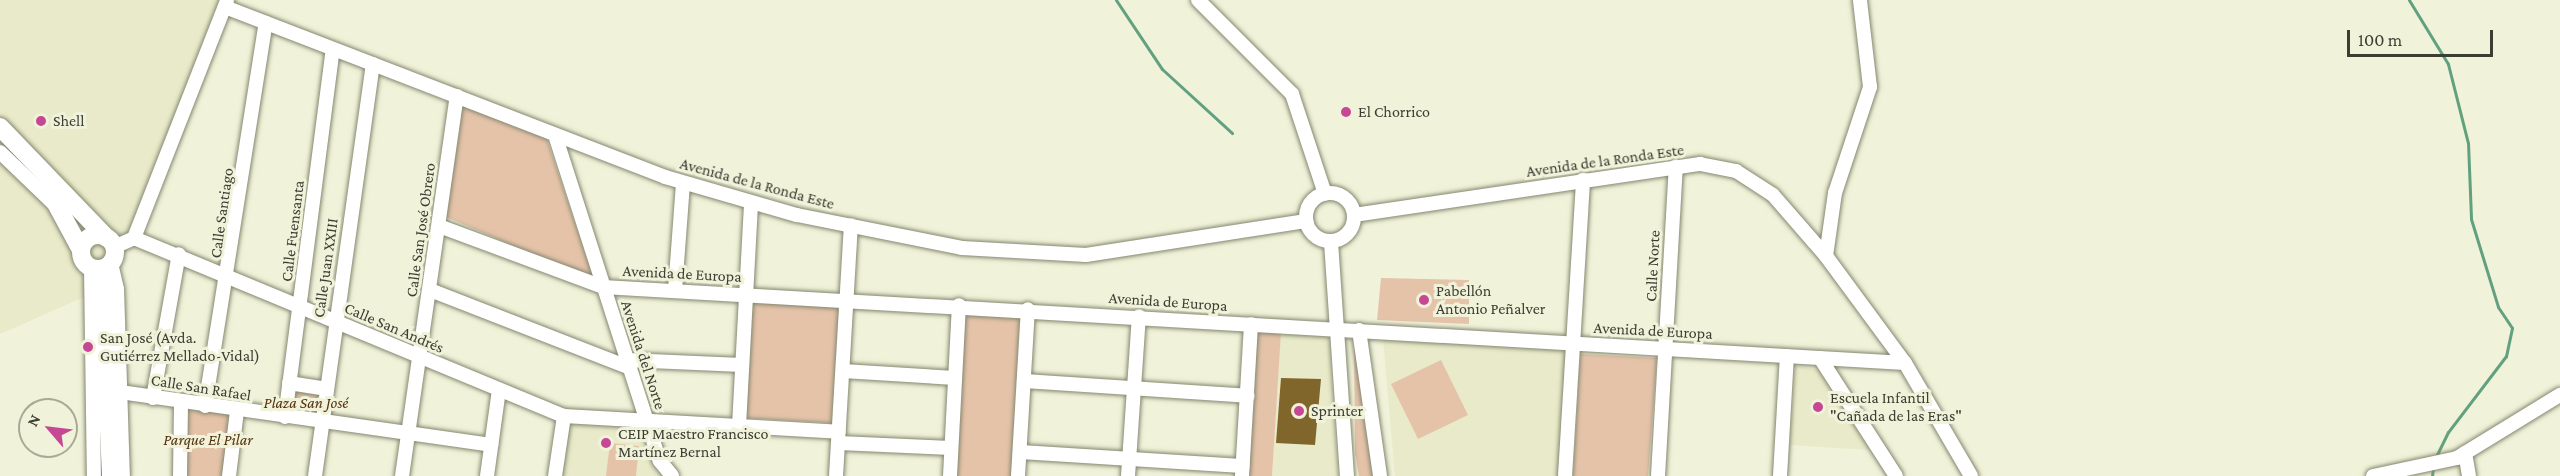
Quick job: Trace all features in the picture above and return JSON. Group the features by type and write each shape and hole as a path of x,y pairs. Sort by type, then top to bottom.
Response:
{"main road":[{"path":"0,127 105,257"},
{"path":"0,141 63,212 81,250 105,257"},
{"path":"81,250 91,237 105,257 111,476"}],"street":[{"path":"1198,0 1292,94 1325,194"},
{"path":"1826,256 1835,193 1870,87 1860,0"},
{"path":"105,257 134,238 226,4"},
{"name":"Avenida de la Ronda Este","path":"226,4 266,23 457,96 556,138 683,183 751,203 962,248 1036,256 1086,255 1306,221"},
{"name":"Calle Santiago","path":"205,406 229,275 266,23"},
{"name":"Calle Fuensanta","path":"285,417 333,49"},
{"name":"Calle Juan XXIII","path":"315,476 335,321 373,64"},
{"name":"Calle San José Obrero","path":"402,476 457,96"},
{"name":"Avenida del Norte","path":"556,138 660,461 672,476"},
{"path":"0,152 63,212"},
{"name":"Avenida de la Ronda Este","path":"1354,215 1676,167 1718,166 1757,183 1826,256 1905,363 1971,476"},
{"name":"Calle Norte","path":"1658,476 1676,167"},
{"path":"1565,476 1583,180"},
{"path":"675,290 683,183"},
{"path":"1325,194 1341,195 1354,215 1351,230 1331,242 1312,234 1306,221 1308,207 1325,194"},
{"path":"739,426 751,203"},
{"path":"836,476 851,225"},
{"name":"Avenida de Europa","path":"439,226 603,287 846,298 1905,363"},
{"name":"Calle San Andrés","path":"134,238 179,254 300,307 564,416 739,426 951,448"},
{"path":"1331,242 1339,329 1347,476"},
{"path":"153,398 179,254"},
{"path":"105,257 117,289 123,476"},
{"path":"94,476 105,257"},
{"path":"430,290 628,364 742,365"},
{"path":"950,476 959,305"},
{"path":"1018,476 1028,309"},
{"path":"1128,476 1139,316"},
{"path":"1020,452 1130,459 1242,471 1251,324"},
{"path":"1359,330 1380,476"},
{"path":"1780,476 1787,356"},
{"path":"1820,358 1896,476"},
{"path":"843,371 955,378"},
{"path":"1024,381 1247,396"},
{"path":"289,383 326,388"},
{"path":"486,476 499,390"},
{"name":"Calle San Rafael","path":"120,392 237,411 491,445"},
{"path":"2373,476 2465,453 2560,395"},
{"path":"180,476 181,402"},
{"path":"228,476 237,411"},
{"path":"555,476 564,416"},
{"path":"2465,453 2469,476"}],"shaded area":[{"path":"0,0 224,0 131,235 84,297 0,334"},
{"path":"1281,332 1328,334 1338,476 1272,476"},
{"path":"1383,338 1561,347 1566,356 1558,476 1395,476"},
{"name":"Escuela Infantil \"Cañada de las Eras\"","path":"1795,366 1820,370 1870,450 1790,445"},
{"name":"CEIP Maestro Francisco Martínez Bernal","path":"569,419 641,425 662,476 561,476"}],"green space":[{"path":"459,105 546,137 592,274 586,277 444,216"},
{"name":"Pabellón Antonio Peñalver","path":"1381,278 1469,280 1469,324 1377,320"},
{"path":"751,296 840,301 832,423 743,418"},
{"path":"965,314 1020,317 1011,476 956,476"},
{"path":"1255,329 1281,332 1272,476 1246,476"},
{"path":"1354,343 1376,476 1359,476 1355,453"},
{"path":"1580,354 1657,358 1648,476 1573,476"},
{"path":"1441,360 1468,415 1418,439 1391,384"},
{"name":"Plaza San José","path":"289,383 326,389 322,421 285,417"},
{"name":"Parque El Pilar","path":"187,410 234,414 225,476 184,476"},
{"path":"610,443 639,446 636,476 606,476"}],"building":[{"name":"Sprinter","path":"1281,378 1321,379 1315,445 1276,443"}],"waterway":[{"path":"1116,0 1162,69 1232,133"},
{"path":"2409,0 2448,64 2468,143 2471,219 2498,307 2512,328 2506,356 2448,432 2435,459"},
{"path":"2432,476 2433,468"}],"place":[{"name":"El Chorrico","path":"1346,112"},
{"name":"Shell","path":"41,121"},
{"name":"Pabellón Antonio Peñalver","path":"1424,300"},
{"name":"San José (Avda. Gutiérrez Mellado-Vidal)","path":"88,347"},
{"name":"Escuela Infantil \"Cañada de las Eras\"","path":"1818,407"},
{"name":"Sprinter","path":"1299,411"},
{"name":"CEIP Maestro Francisco Martínez Bernal","path":"606,443"}]}
